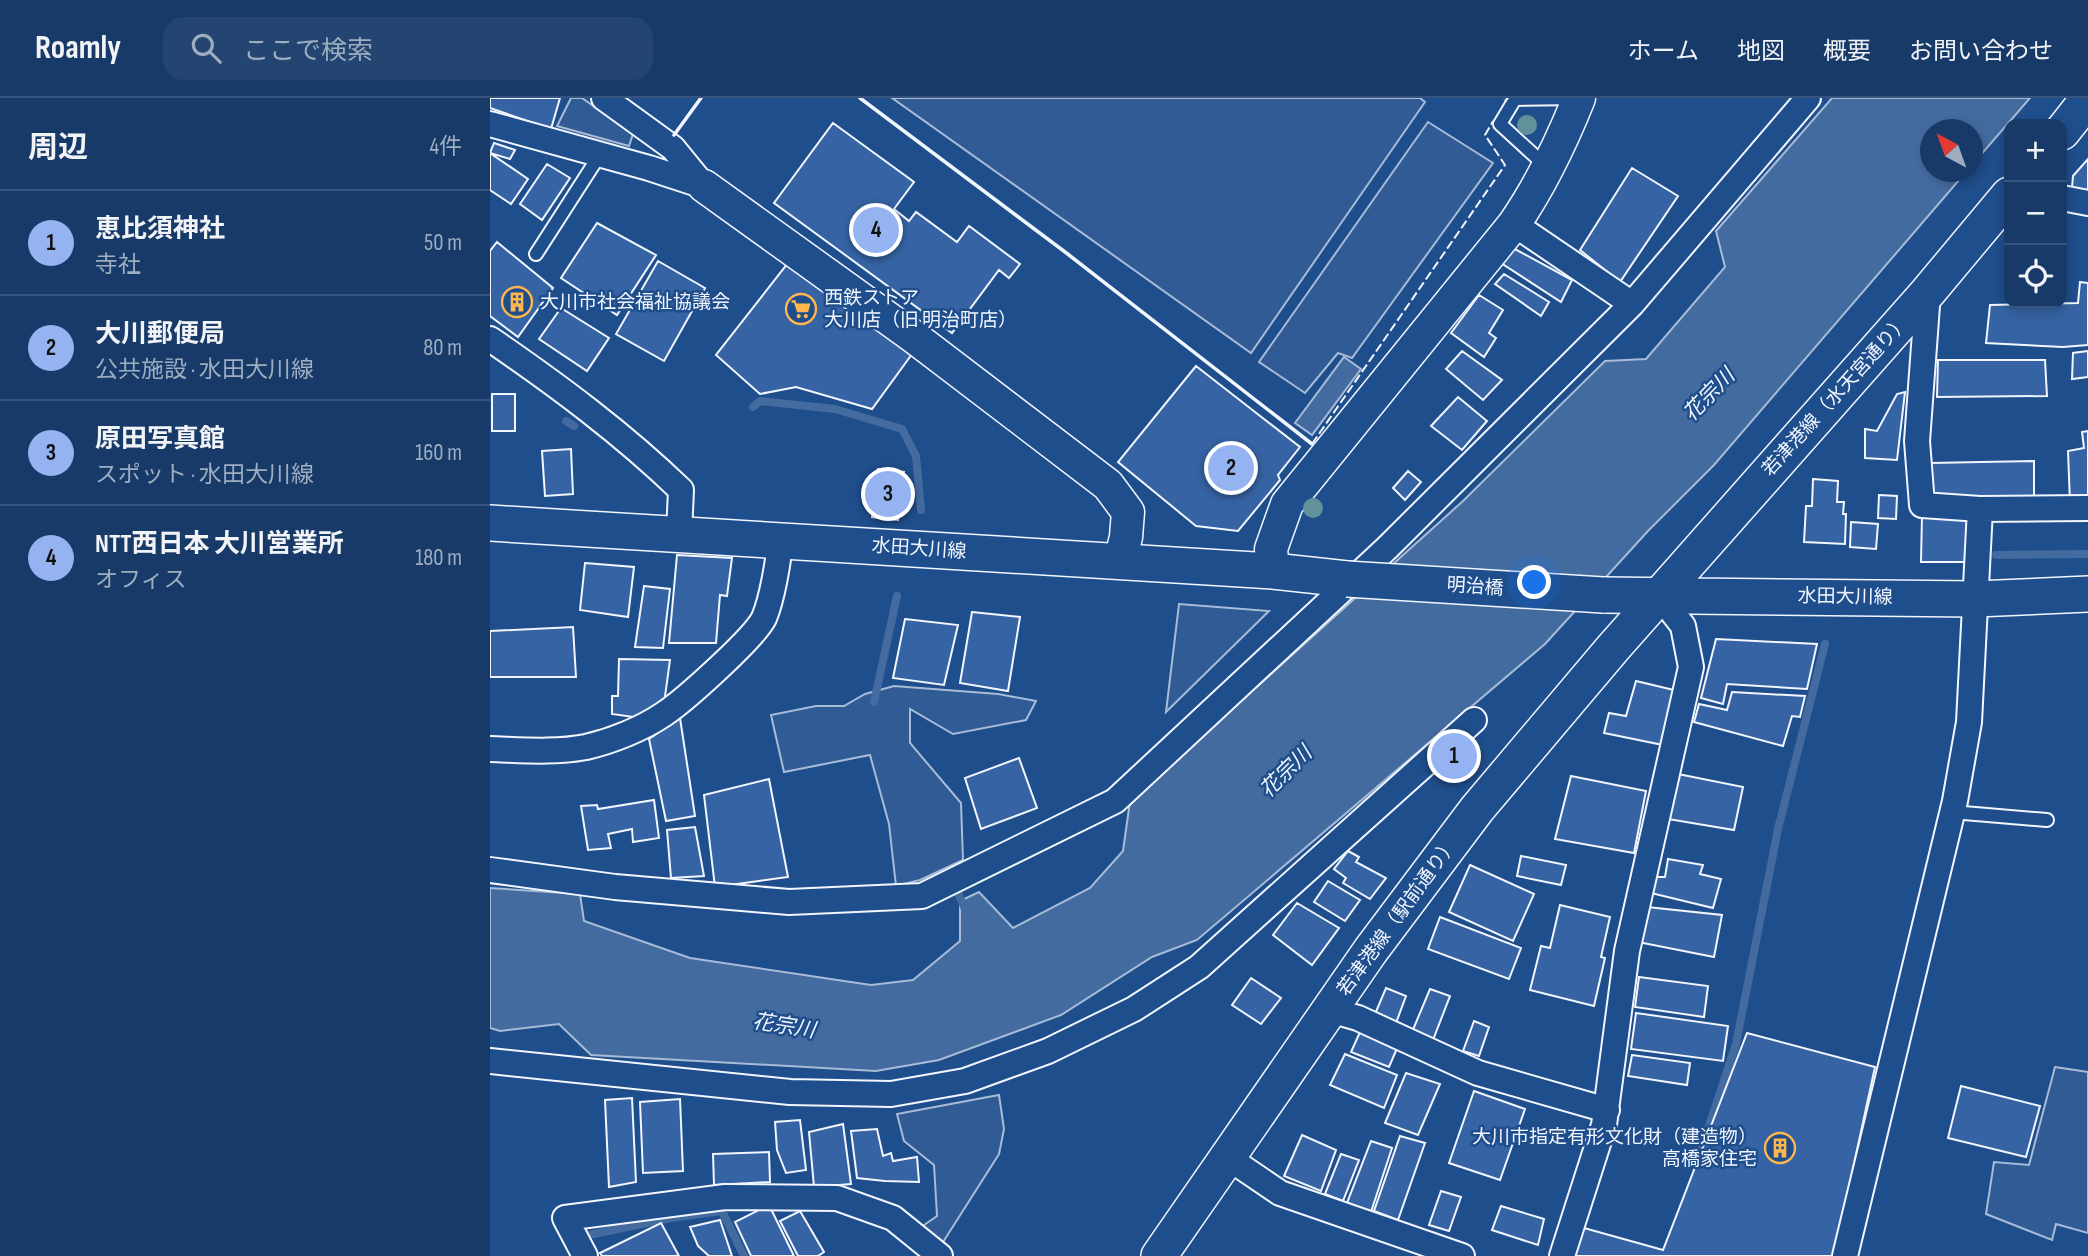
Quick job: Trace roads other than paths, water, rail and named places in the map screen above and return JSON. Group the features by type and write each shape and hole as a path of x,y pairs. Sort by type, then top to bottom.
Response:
{"main road":[{"path":"2067,126 2088,99"},
{"name":"若津港線（水天宮通り）","path":"1659,595 1928,292 2004,201"},
{"name":"水田大川線","path":"490,523 1273,571 1347,579"},
{"name":"明治橋","path":"1347,579 1603,595"},
{"name":"水田大川線","path":"1603,595 1976,599 2088,594"},
{"name":"若津港線（駅前通り）","path":"1159,1256 1371,950 1477,810 1659,595"}],"street":[{"path":"604,98 673,148 704,186 914,337 1108,485 1128,512 1120,562"},
{"path":"1273,571 1271,549 1286,504 1514,224 1549,168 1579,98"},
{"path":"490,870 615,887 789,902 922,897 1115,801 1387,548 1632,304 1808,98"},
{"path":"490,124 636,164 704,186"},
{"path":"2067,199 2088,203"},
{"path":"1514,224 1632,304"},
{"path":"1928,292 1917,441 1922,505 1980,509 2088,508"},
{"path":"490,339 562,388 657,466 681,490 679,533"},
{"path":"1845,1256 1952,812 1969,722 1980,509"},
{"path":"490,748 530,750 585,747 626,734 664,714 733,654 763,619 779,555 780,540"},
{"path":"1562,1256 1607,1110 1627,951 1691,667 1683,626 1659,595"},
{"path":"490,1061 790,1092 891,1094 965,1081 1048,1051 1134,1009 1199,967 1474,720"},
{"path":"1330,1010 1358,1018 1478,1073 1607,1110"},
{"path":"1227,1157 1280,1193 1462,1256"},
{"path":"585,1256 565,1217 724,1197 838,1198 893,1218 940,1256"}],"lane":[{"path":"1549,168 1500,124 1515,99 1579,98"},
{"path":"536,254 599,156"},
{"path":"1952,812 2047,820"}],"water":[{"name":"花宗川","path":"1832,98 2030,98 2012,119 2004,119 2004,128 1983,152 1983,119 1920,119 1920,182 1957,182 1714,465 1648,531 1545,644 1197,940 1152,957 1061,1015 939,1060 876,1071 591,1055 559,1024 500,1031 490,1028 490,888 580,894 584,921 690,958 871,985 913,980 960,941 960,901 979,892 1013,928 1090,888 1123,851 1130,801 1463,501 1605,361 1646,359 1725,267 1716,231"},
{"path":"1344,357 1361,369 1312,435 1295,423"}],"waterway":[{"path":"753,407 760,401 835,409 902,429 916,456 921,510"},
{"path":"566,421 574,426"},
{"path":"1996,555 2088,554"},
{"path":"874,702 897,596"},
{"path":"1698,1159 1736,1044 1778,829 1825,644"},
{"path":"958,893 965,909"},
{"path":"589,1235 671,1218 722,1211 744,1256"}],"place":[{"name":"NTT西日本 大川営業所","path":"876,230"},
{"name":"大川市社会福祉協議会","path":"517,302"},
{"name":"西鉄ストア 大川店（旧 明治町店）","path":"801,309"},
{"name":"大川郵便局","path":"1231,468"},
{"name":"原田写真館","path":"888,494"},
{"name":"恵比須神社","path":"1454,756"},
{"name":"大川市指定有形文化財（建造物） 高橋家住宅","path":"1780,1148"}]}
